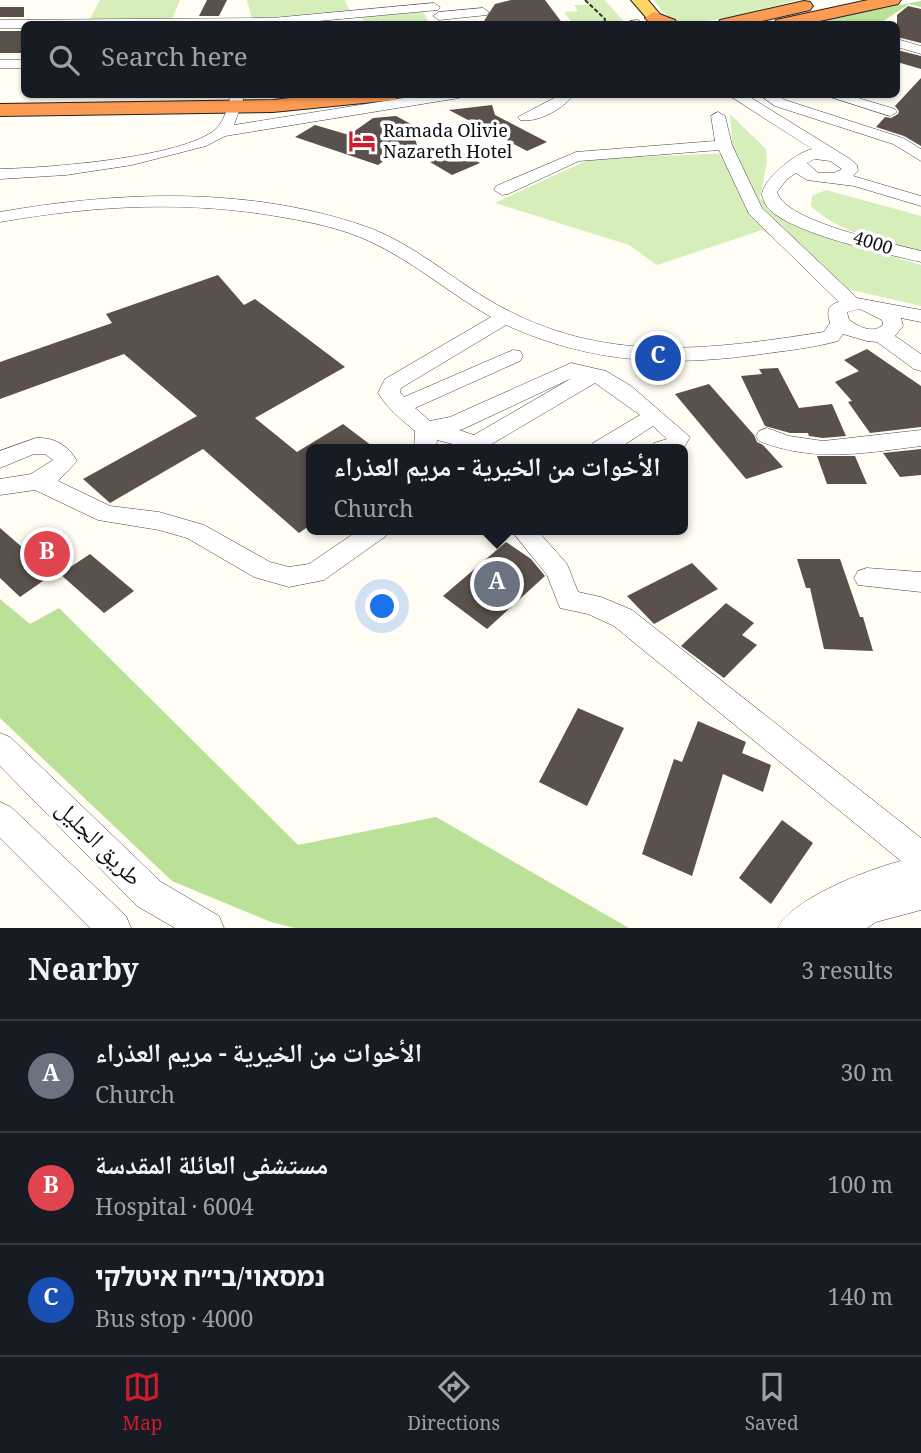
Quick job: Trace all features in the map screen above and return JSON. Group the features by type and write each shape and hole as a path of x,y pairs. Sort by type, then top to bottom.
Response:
{"highway":[{"path":"740,21 831,0"},
{"path":"797,21 892,0"},
{"path":"0,96 21,96"},
{"path":"0,110 236,101 324,103 363,98"}],"main road":[{"path":"622,0 645,20"}],"street":[{"path":"278,21 450,11 456,0"},
{"path":"439,12 480,19"},
{"path":"0,24 21,24"},
{"path":"900,44 921,50"},
{"path":"0,64 21,64"},
{"path":"0,174 71,171 125,163 197,143 222,132 434,98"},
{"path":"525,117 548,109 563,98"},
{"path":"721,98 789,150 802,170 818,177 856,181 921,201"},
{"path":"741,98 840,159 875,176 921,190"},
{"path":"772,98 898,141 921,156"},
{"path":"842,98 890,112"},
{"path":"222,132 236,101"},
{"path":"718,116 724,145 755,211 851,303"},
{"path":"502,190 576,157 724,145"},
{"path":"789,150 840,159 850,172 836,179"},
{"name":"4000","path":"789,150 781,176 769,192 775,206 795,218 825,229 921,257"},
{"name":"4000","path":"818,177 791,183 783,188 780,194 782,201 796,215 825,229"},
{"path":"0,218 46,208 175,199 268,208 340,224 384,241 506,317 550,337 607,351 674,356 724,353 831,337 840,323"},
{"path":"851,303 921,316 862,335 840,323 837,313 839,308 851,303"},
{"path":"876,307 891,317 887,329"},
{"path":"506,317 392,384 389,393 426,439 477,443 593,375 624,391 653,414 679,437 676,444"},
{"path":"887,329 921,364"},
{"path":"400,407 513,356"},
{"path":"610,444 642,425 653,414"},
{"path":"767,436 784,444 841,448 921,438"},
{"path":"0,460 48,444 59,450 66,461 58,471 40,482 0,488"},
{"path":"40,482 106,514 195,531 263,570 289,577 315,573 370,535"},
{"path":"527,535 558,571 569,601 592,604 623,618 921,858"},
{"path":"867,578 921,582"},
{"name":"طريق الجليل","path":"0,746 149,894 208,928"},
{"path":"0,817 114,928"},
{"path":"795,928 859,889 894,877 921,874"},
{"path":"839,928 868,907 921,894"}],"path":[{"path":"585,0 605,21"}],"green space":[{"path":"100,0 180,0 172,19 89,21"},
{"path":"247,0 345,0 349,10 252,19"},
{"path":"585,0 605,0 623,21 571,21 564,12 578,11 574,5 588,5"},
{"path":"654,0 798,0 706,21 673,20"},
{"path":"921,1 921,7 909,4 884,21 824,19"},
{"path":"423,11 428,21 364,21 362,16"},
{"path":"730,114 766,149 767,162 760,198 776,212 815,232 921,265 921,306 848,289 762,230 657,265 629,245 495,203 590,159 733,153"},
{"path":"826,190 921,216 921,252 849,230 823,216 811,206 812,196"},
{"path":"0,599 30,624 59,608 298,845 436,817 629,928 295,928 271,922 172,881 0,718"}],"building":[{"path":"207,0 227,0 219,16 199,16"},
{"path":"511,0 545,0 561,21 484,21 495,4"},
{"path":"908,6 921,9 921,43 900,38 900,21 897,21 897,15"},
{"path":"0,7 24,7 24,17 0,17"},
{"path":"0,31 21,31 21,53 0,53"},
{"path":"900,51 921,56 921,69 900,63"},
{"path":"921,78 921,146 904,136 876,127 885,117 891,118 898,114 895,106"},
{"path":"492,105 495,115 547,142 527,151 449,110"},
{"name":"Ramada Olivie Nazareth Hotel","path":"396,116 411,124 420,156 403,147 378,165 295,137 315,125 349,135 373,118"},
{"path":"458,150 480,163 452,175 430,162"},
{"path":"218,275 244,305 255,299 345,367 255,418 297,452 306,447 306,528 299,533 203,449 110,503 83,479 197,416 124,354 0,399 0,362 112,323 106,314"},
{"path":"867,349 921,386 921,427 870,433 848,402 852,401 835,382 859,371 844,360"},
{"path":"778,368 799,408 832,404 846,436 823,438 765,426 741,376 762,374 759,369"},
{"path":"709,384 754,435 757,442 783,467 746,479 675,394"},
{"path":"343,424 369,444 310,444"},
{"path":"921,449 921,475 900,477 883,453"},
{"path":"817,456 855,456 867,484 827,484"},
{"path":"0,528 53,574 20,597 0,578"},
{"path":"506,542 531,559 545,576 487,629 443,596"},
{"path":"90,554 134,591 104,613 60,574"},
{"path":"797,559 840,559 873,651 824,649 810,588 806,588"},
{"path":"692,563 718,589 654,624 627,596"},
{"path":"726,603 754,623 742,635 757,645 724,678 681,646"},
{"path":"578,708 624,728 587,806 539,782"},
{"path":"698,721 746,742 742,753 771,765 763,792 723,774 692,876 642,854 674,759 682,762"},
{"path":"782,820 813,843 771,904 739,878"}],"place":[{"name":"Ramada Olivie Nazareth Hotel","path":"362,141"},
{"name":"נמסאוי/בי״ח איטלקי","path":"658,358"},
{"name":"مستشفى العائلة المقدسة","path":"47,554"},
{"name":"الأخوات من الخيرية - مريم العذراء","path":"497,584"}]}
